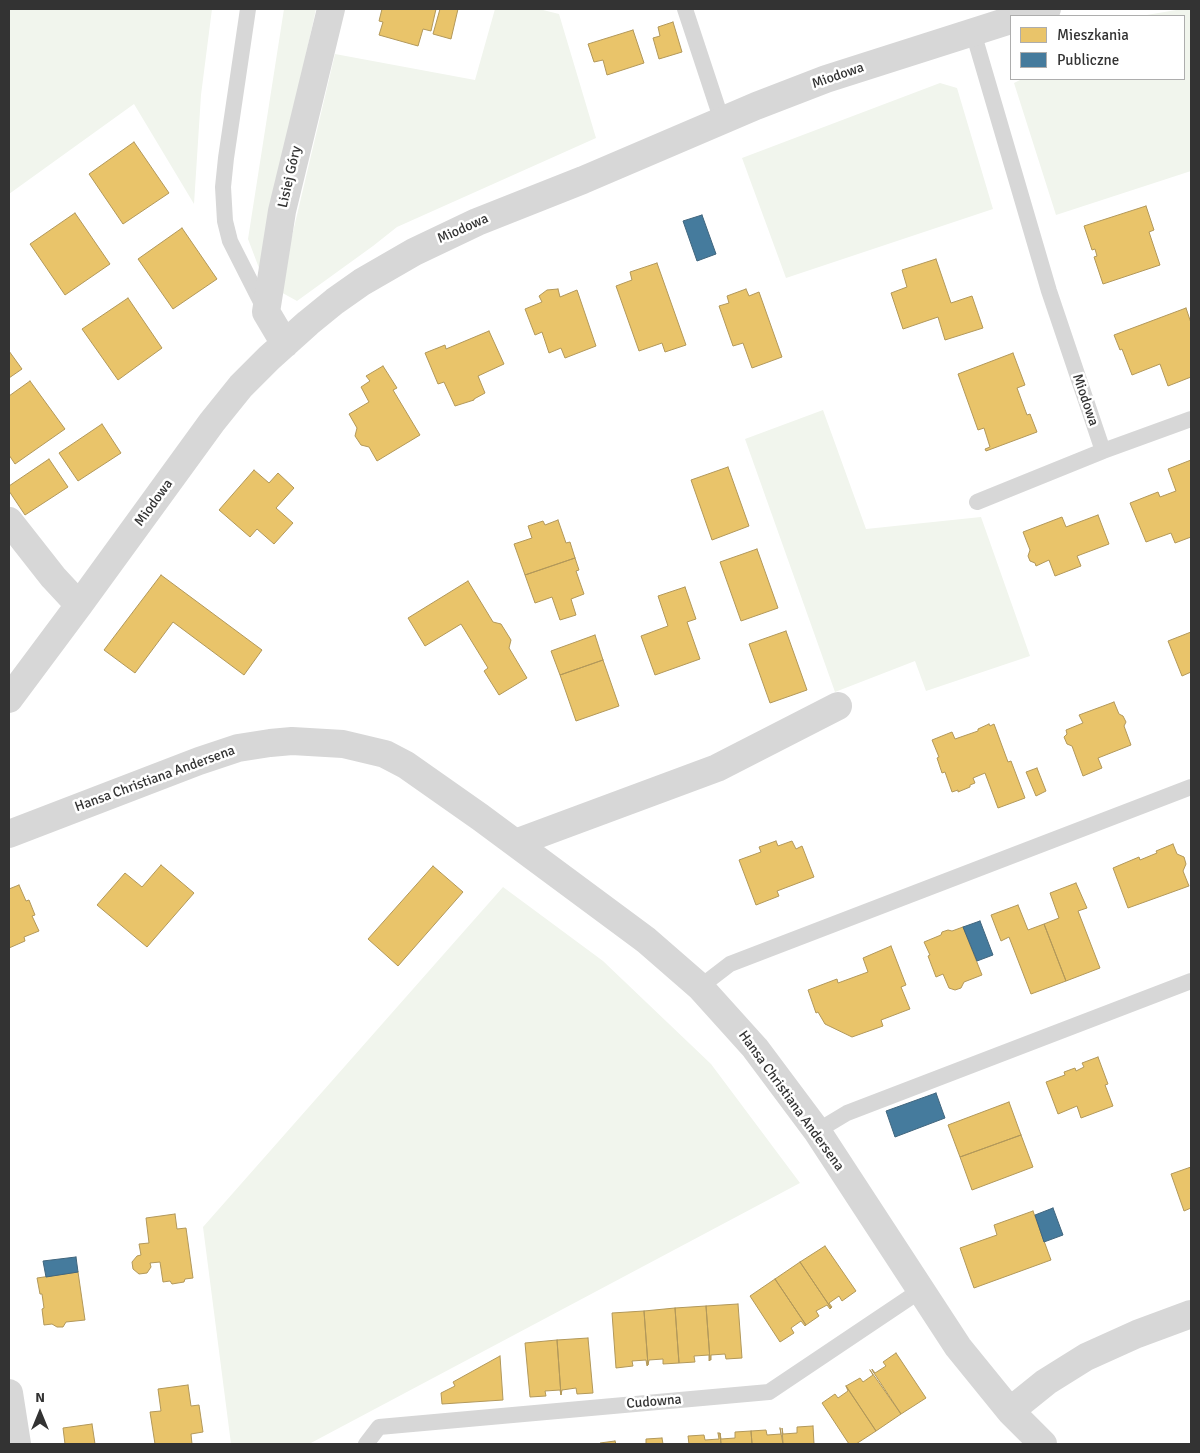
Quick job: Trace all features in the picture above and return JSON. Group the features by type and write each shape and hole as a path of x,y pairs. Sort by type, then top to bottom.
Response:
{"street":[{"name":"Lisiej Góry","path":"266,312 282,212 331,9"},
{"path":"1027,15 1047,9"},
{"name":"Miodowa","path":"9,699 212,422 255,371 335,300 388,266 477,222 722,120 826,79 1010,20"},
{"path":"266,312 284,344"},
{"path":"9,521 53,577 79,605"},
{"path":"515,843 717,768 838,706"},
{"name":"Hansa Christiana Andersena","path":"9,834 198,761 238,748 292,741 343,744 385,754 406,765 438,786 646,940 700,987 755,1048 817,1131 958,1347 1010,1410 1043,1444"},
{"path":"1010,1410 1046,1382 1086,1357 1136,1334 1191,1314"},
{"path":"9,1394 17,1444"}],"lane":[{"path":"248,9 226,158 223,187 225,221 230,240 266,312"},
{"path":"685,9 722,120"},
{"name":"Miodowa","path":"973,32 1048,291 1103,452"},
{"path":"977,502 1191,419"},
{"path":"700,987 730,964 1191,787"},
{"path":"817,1131 847,1113 1191,981"},
{"name":"Cudowna","path":"366,1444 379,1427 769,1392 921,1290"}],"shaded area":[{"path":"9,9 212,9 201,95 194,204 134,104 9,194"},
{"path":"284,9 316,9 259,268 248,239"},
{"path":"495,9 539,9 559,14 596,138 397,227 297,301 279,291 335,54 475,80"},
{"path":"1191,9 1191,171 1056,215 1014,83 1020,80 1185,80 1185,15 1147,15"},
{"path":"940,83 957,88 993,209 786,278 742,158"},
{"path":"823,410 866,529 981,517 1030,656 926,691 915,661 835,692 745,439"},
{"path":"503,887 603,961 711,1064 800,1183 309,1444 231,1444 203,1227"}],"building: Mieszkania":[{"path":"382,9 436,9 431,31 423,29 418,46 379,35 383,22 379,21"},
{"path":"440,9 458,9 451,39 433,34"},
{"path":"673,22 682,52 659,59 653,38 660,36 658,27"},
{"path":"633,30 644,63 607,75 603,60 594,62 588,44"},
{"path":"134,142 169,193 123,224 89,174"},
{"path":"1146,206 1154,230 1149,232 1160,265 1103,284 1094,257 1097,256 1095,249 1092,250 1084,226"},
{"path":"75,213 110,264 65,295 30,244"},
{"path":"182,228 217,279 173,309 138,259"},
{"path":"936,259 951,303 972,296 983,328 945,340 938,317 903,329 891,293 907,287 902,270"},
{"path":"657,263 686,345 665,352 662,343 639,351 616,286 632,280 630,272"},
{"path":"558,289 560,297 577,290 596,346 565,358 561,348 549,353 542,332 535,335 525,309 542,302 539,296 547,290"},
{"path":"746,289 749,296 759,292 782,357 752,368 743,343 733,346 719,306 729,303 727,296"},
{"path":"128,298 162,348 118,380 82,329"},
{"path":"1186,308 1191,323 1191,377 1168,386 1160,364 1132,375 1122,349 1120,350 1114,335"},
{"path":"489,331 504,364 478,376 485,393 474,400 455,406 444,382 438,384 425,353 445,345 446,349"},
{"path":"9,351 22,369 9,378"},
{"path":"1013,353 1025,385 1017,388 1027,415 1030,414 1037,432 986,451 985,449 990,447 984,428 978,430 958,374"},
{"path":"383,366 397,388 393,390 420,435 377,461 369,447 361,445 355,436 357,428 349,414 369,402 361,387 370,381 366,376"},
{"path":"30,381 65,429 15,464 9,455 9,396"},
{"path":"102,424 121,453 78,481 59,453"},
{"path":"49,459 68,487 25,515 9,491 9,486"},
{"path":"1191,460 1191,537 1175,543 1171,533 1146,542 1130,503 1158,492 1160,497 1176,491 1168,469"},
{"path":"728,467 749,526 712,540 691,480"},
{"path":"254,470 269,483 278,473 294,488 276,508 293,523 274,544 257,529 250,537 219,510"},
{"path":"1098,515 1109,544 1077,556 1081,566 1055,576 1049,560 1036,566 1035,563 1030,561 1028,556 1030,550 1023,532 1062,517 1066,527"},
{"path":"558,520 566,543 570,542 575,558 525,575 514,544 532,538 528,526 543,521 545,525"},
{"path":"757,549 778,608 741,621 720,562"},
{"path":"575,558 579,570 576,571 584,594 571,599 576,615 560,620 552,597 535,603 525,575"},
{"path":"161,575 262,650 244,675 173,622 135,673 104,650"},
{"path":"468,581 493,622 501,624 511,640 509,648 527,678 499,695 484,671 488,668 461,624 425,646 408,618"},
{"path":"685,587 696,619 687,622 700,659 655,675 641,636 668,626 658,596"},
{"path":"786,631 807,690 770,703 749,644"},
{"path":"1191,632 1191,672 1182,676 1168,641"},
{"path":"595,635 603,660 560,675 551,651"},
{"path":"603,660 619,706 576,721 560,675"},
{"path":"1114,702 1119,714 1123,716 1126,722 1124,726 1131,745 1098,758 1102,768 1083,776 1072,746 1067,744 1064,737 1067,734 1066,730 1083,723 1079,715"},
{"path":"989,724 990,726 994,724 1008,762 1011,761 1025,798 998,808 985,773 973,778 975,783 970,785 970,787 958,792 958,790 952,792 945,772 942,773 937,758 939,757 932,740 952,732 955,739 978,731 978,729"},
{"path":"1037,768 1046,791 1036,796 1026,772"},
{"path":"776,841 778,846 792,841 796,849 802,846 814,877 777,891 779,896 756,905 739,860 761,852 759,847"},
{"path":"1173,844 1177,854 1184,857 1186,864 1183,871 1189,886 1128,908 1113,868 1139,857 1140,860"},
{"path":"161,865 194,893 147,947 97,905 125,873 142,887"},
{"path":"433,866 463,892 398,966 368,939"},
{"path":"1076,883 1087,908 1078,911 1100,968 1066,981 1044,924 1059,918 1050,893"},
{"path":"19,885 26,901 29,900 35,915 32,916 39,931 24,937 25,941 9,948 9,889"},
{"path":"1018,905 1028,930 1044,924 1066,981 1031,994 1009,937 1001,941 991,915"},
{"path":"963,927 982,975 964,982 961,988 955,990 949,988 943,974 936,977 924,942 941,935 942,932"},
{"path":"891,946 906,985 901,987 910,1009 881,1020 883,1026 852,1037 825,1024 818,1012 816,1013 808,990 837,979 838,983 868,972 863,958"},
{"path":"1098,1057 1108,1084 1105,1085 1113,1106 1081,1118 1077,1106 1058,1114 1046,1082 1065,1075 1064,1072 1075,1068 1076,1071 1084,1067 1082,1063"},
{"path":"1009,1102 1021,1135 960,1157 948,1125"},
{"path":"1021,1135 1033,1167 972,1190 960,1157"},
{"path":"1191,1167 1191,1208 1184,1211 1171,1174"},
{"path":"1033,1211 1051,1260 974,1288 960,1248 997,1235 994,1225"},
{"path":"175,1214 177,1229 186,1228 193,1278 172,1284 170,1281 163,1282 160,1262 150,1263 151,1267 147,1273 139,1274 133,1269 132,1262 137,1256 141,1255 139,1244 149,1243 146,1218"},
{"path":"825,1246 856,1291 842,1301 839,1296 829,1303 831,1308 800,1262"},
{"path":"800,1262 831,1308 827,1305 816,1311 819,1316 806,1325 775,1279"},
{"path":"78,1272 85,1320 66,1322 63,1327 57,1327 52,1324 44,1325 42,1294 40,1294 37,1278"},
{"path":"775,1279 806,1325 801,1321 791,1328 794,1333 780,1342 750,1296"},
{"path":"738,1304 742,1358 726,1359 725,1354 711,1355 710,1360 706,1306"},
{"path":"706,1306 710,1360 709,1355 694,1356 695,1362 679,1363 675,1308"},
{"path":"675,1308 679,1363 663,1364 663,1359 649,1360 648,1365 644,1311"},
{"path":"644,1311 648,1365 646,1360 632,1361 633,1366 616,1368 612,1313"},
{"path":"588,1338 593,1393 577,1394 576,1388 562,1390 561,1395 557,1340"},
{"path":"557,1340 561,1395 560,1390 545,1391 546,1396 530,1397 525,1343"},
{"path":"896,1353 926,1398 901,1414 872,1370 875,1373 886,1366 883,1362"},
{"path":"500,1356 503,1400 442,1404 441,1393 455,1386 453,1382"},
{"path":"870,1370 901,1414 876,1431 846,1386 860,1378 863,1382 873,1375"},
{"path":"188,1385 191,1406 199,1405 203,1432 191,1434 192,1444 155,1444 150,1412 161,1411 158,1389"},
{"path":"846,1386 876,1431 856,1444 849,1444 822,1403 835,1394 838,1398 848,1391"},
{"path":"92,1424 95,1444 65,1444 63,1428"},
{"path":"813,1426 814,1444 783,1444 782,1428 783,1434 797,1433 797,1427"},
{"path":"780,1428 783,1444 752,1444 751,1431 766,1430 767,1435 781,1434"},
{"path":"751,1431 752,1444 721,1444 720,1433 721,1439 735,1438 735,1432"},
{"path":"718,1433 720,1433 721,1444 689,1444 688,1436 704,1435 705,1440 719,1439"},
{"path":"662,1438 663,1444 646,1444 646,1439"},
{"path":"615,1441 616,1444 600,1444 600,1443"}],"building: Publiczne":[{"path":"702,215 716,254 697,261 683,221"},
{"path":"980,921 993,955 977,961 963,927"},
{"path":"936,1093 945,1118 895,1137 886,1111"},
{"path":"1053,1208 1063,1235 1044,1242 1035,1215"},
{"path":"76,1257 78,1272 46,1277 43,1261"}]}
